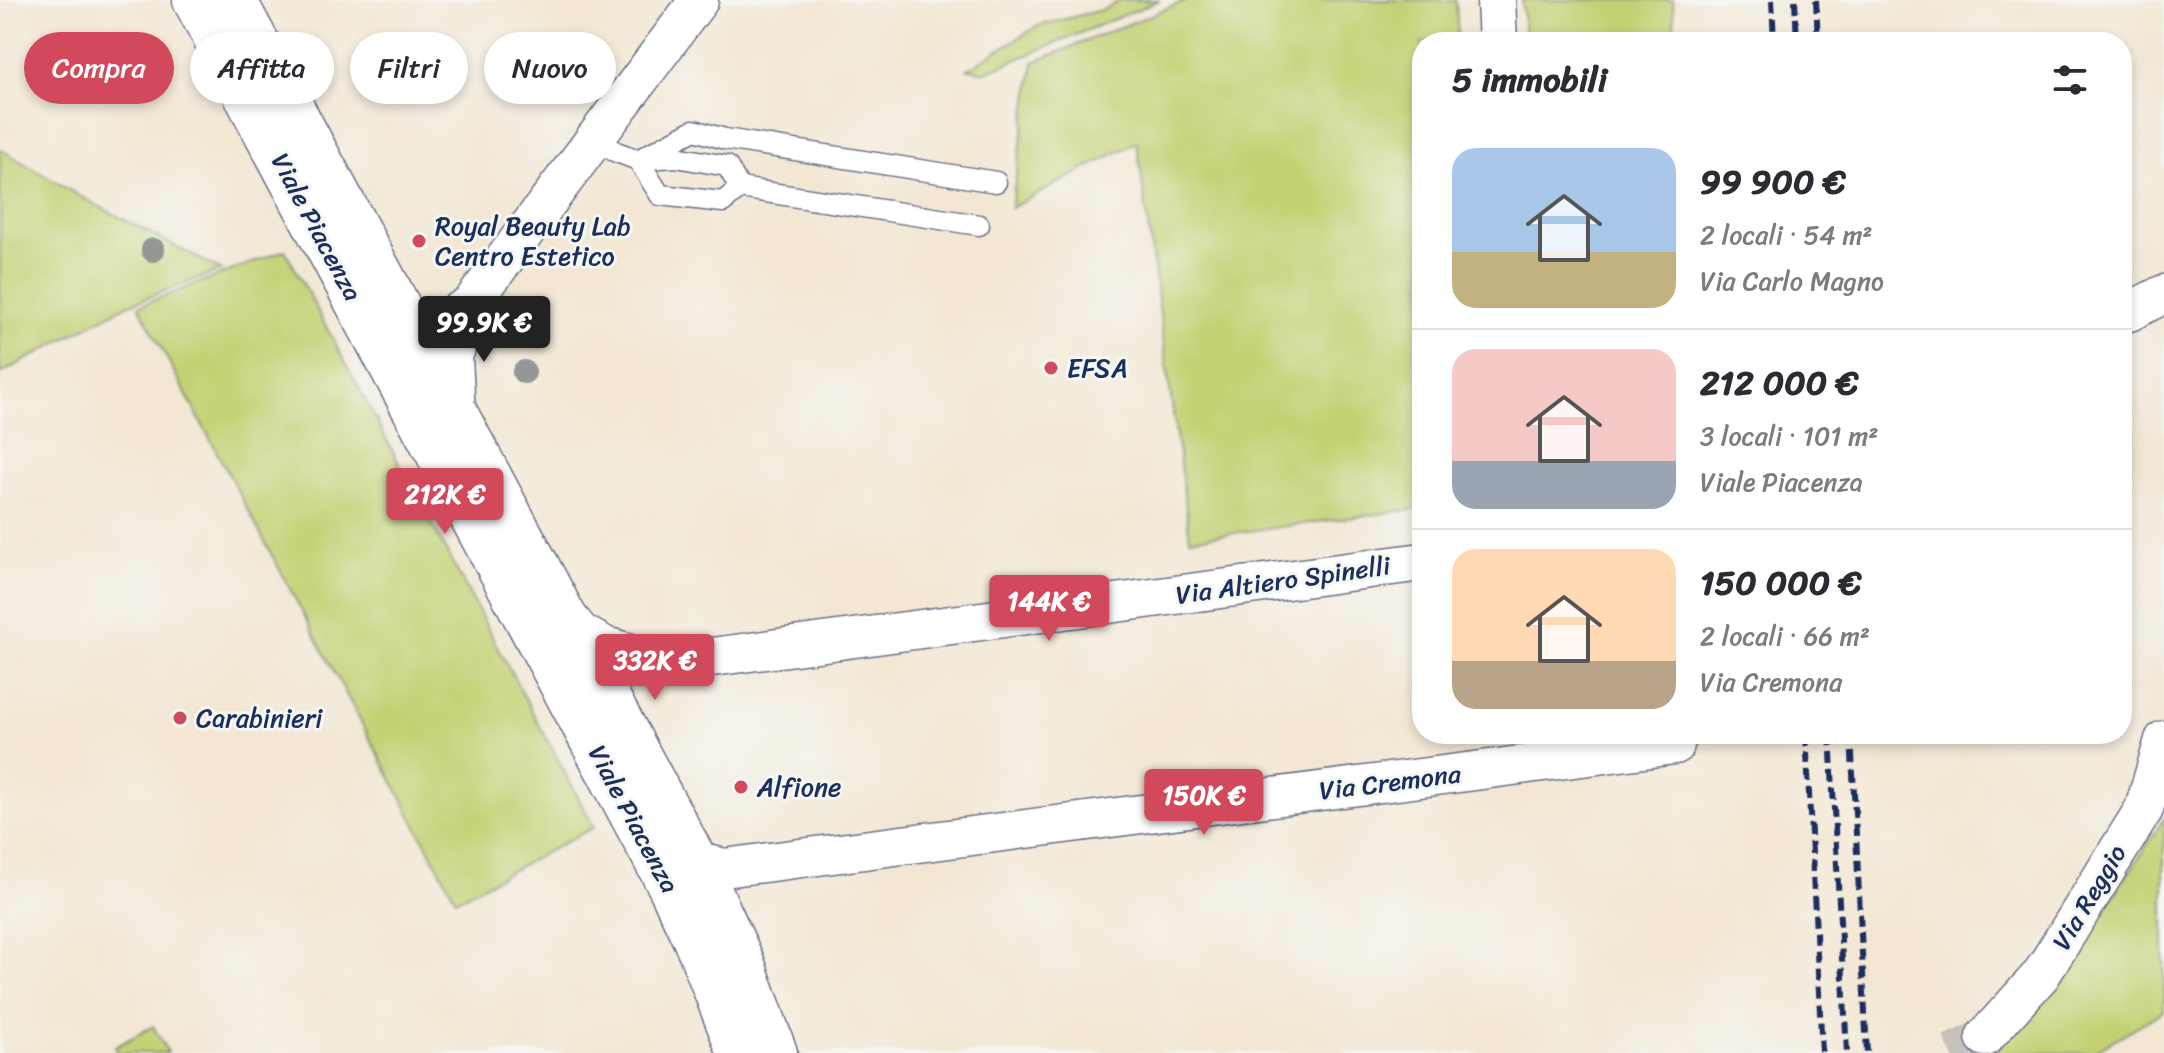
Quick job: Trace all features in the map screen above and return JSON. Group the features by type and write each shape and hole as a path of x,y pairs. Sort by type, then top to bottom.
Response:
{"main road":[{"name":"Viale Piacenza","path":"195,0 659,865 700,950 740,1053"},
{"name":"Viale Piacenza","path":"234,0 626,733 708,870 775,1053"}],"street":[{"path":"456,415 453,357 471,304 699,0"},
{"path":"1496,0 1498,32"},
{"path":"2132,310 2164,294"},
{"path":"404,317 414,328 429,328 471,304"},
{"path":"2132,313 2164,325"},
{"name":"Via Altiero Spinelli","path":"626,733 619,709 622,689 634,678 667,663 1412,563"},
{"name":"Via Altiero Spinelli","path":"555,600 588,638 605,646 667,663"},
{"name":"Via Reggio","path":"1985,1037 2041,975 2144,809 2164,740"},
{"name":"Via Cremona","path":"708,870 1675,745"}],"lane":[{"path":"638,160 694,130 725,139 996,182"},
{"path":"596,137 614,151 638,160 676,157 727,166 740,188"},
{"path":"638,160 660,195 723,202 740,188 979,225"}],"green space":[{"path":"1121,0 1160,0 986,72 968,69 1038,26 1105,9"},
{"path":"1188,0 1456,0 1458,32 1412,32 1412,509 1190,539 1137,142 1011,208 1034,62"},
{"path":"1522,0 1673,0 1675,32 1524,32"},
{"path":"0,149 81,197 221,270 125,306 0,374"},
{"path":"285,250 594,827 456,900 139,306"},
{"path":"2164,818 2164,1011 2091,1053 1992,1053 2041,997 2084,940"},
{"path":"153,1026 168,1053 118,1053 115,1047"}],"tunnel":[{"path":"1951,1053 1985,1037"}],"railway":[{"path":"1772,0 1774,32"},
{"path":"1795,0 1797,32"},
{"path":"1816,0 1818,32"},
{"path":"1807,744 1822,1053"},
{"path":"1831,744 1847,1053"},
{"path":"1852,744 1867,1053"}],"place":[{"name":"Royal Beauty Lab Centro Estetico","path":"419,241"},
{"name":"EFSA","path":"1051,368"},
{"name":"Carabinieri","path":"180,718"},
{"name":"Alfione","path":"741,787"}]}
